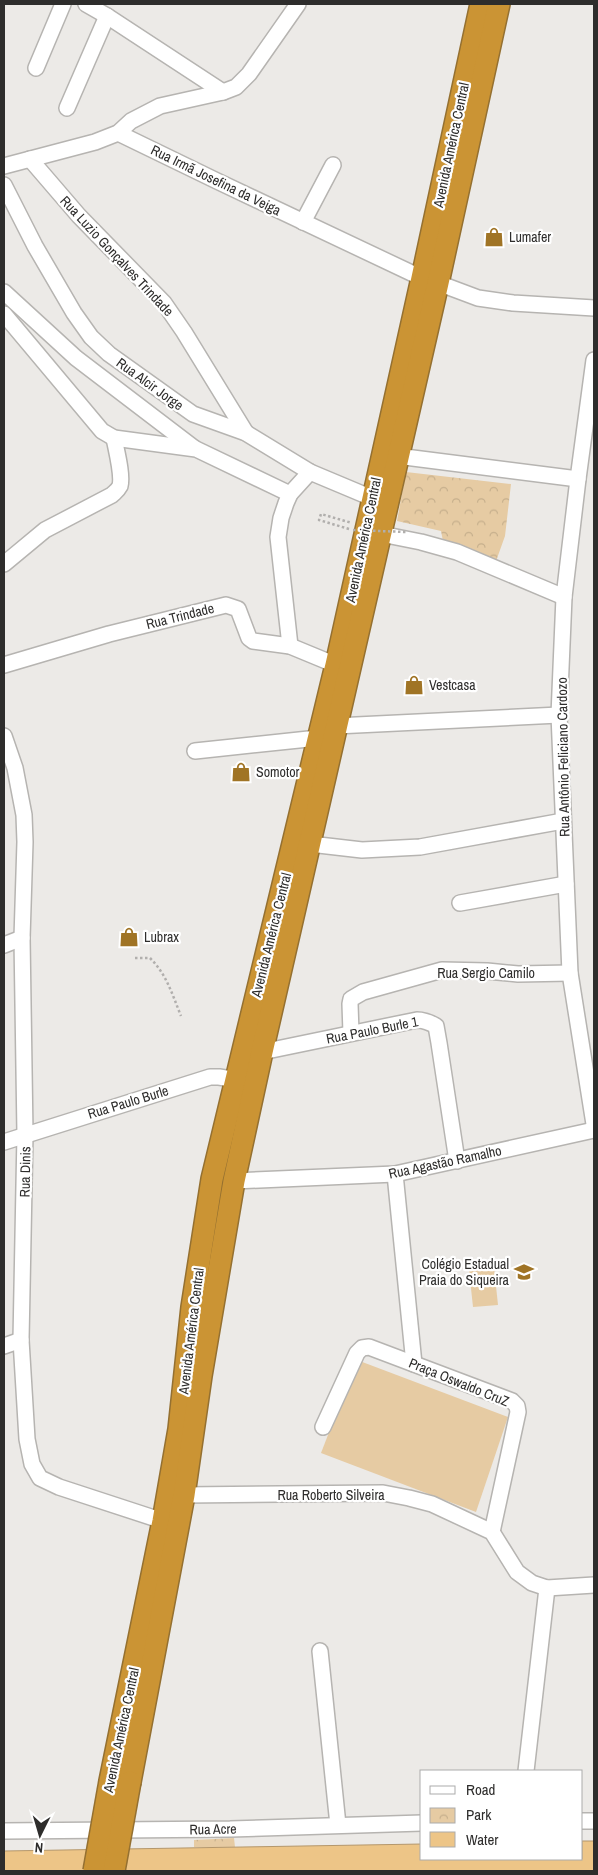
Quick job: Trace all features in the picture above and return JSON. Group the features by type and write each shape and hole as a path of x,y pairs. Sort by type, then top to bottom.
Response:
{"highway":[{"name":"Avenida América Central","path":"114,1871 163,1521 179,1429 192,1307 212,1179 246,1082 262,1052 310,844 336,726 363,528 397,456 481,4"},
{"name":"Avenida América Central","path":"94,1871 110,1781 146,1649 184,1495 201,1376 234,1181 246,1082 318,738 336,665 363,528 430,280 499,4"}],"street":[{"path":"36,68 64,4"},
{"path":"4,166 95,142 118,133 131,121 160,106 223,92 236,87 249,74 298,4"},
{"path":"67,108 98,8 223,92"},
{"name":"Rua Irmã Josefina da Veiga","path":"118,133 303,222 430,280 478,298 513,303 594,308"},
{"name":"Rua Luzio Gonçalves Trindade","path":"30,159 79,216 164,303 188,338 246,433"},
{"path":"303,222 333,165"},
{"name":"Rua Alcir Jorge","path":"4,186 35,246 74,313 91,337 108,354 193,414 246,433 310,472 372,498"},
{"path":"4,292 76,358 196,449 290,494"},
{"path":"4,314 102,431 114,438 196,449"},
{"name":"Rua Antônio Feliciano Cardozo","path":"594,360 564,597 559,715 570,973 594,1124"},
{"path":"4,564 44,530 112,495 117,490 120,484 120,477 114,438"},
{"path":"397,456 578,479"},
{"path":"290,646 278,537 281,518 290,494 310,472"},
{"path":"363,528 457,552 564,597"},
{"name":"Rua Trindade","path":"4,665 109,634 226,605 238,609 249,638 253,642 290,646 336,665"},
{"path":"336,726 559,715"},
{"name":"Rua Dinis","path":"4,736 15,768 24,815 25,842 22,938 25,1134 21,1340 27,1440 32,1464 40,1478 59,1487 163,1521"},
{"path":"195,751 318,738"},
{"path":"310,844 362,850 401,848 446,843 563,821"},
{"path":"460,903 566,884"},
{"path":"4,945 22,938"},
{"name":"Rua Sergio Camilo","path":"351,1033 351,999 363,992 405,980 442,970 518,974 570,973"},
{"name":"Rua Paulo Burle 1","path":"262,1052 417,1020 424,1020 436,1026 456,1161"},
{"name":"Rua Paulo Burle","path":"4,1142 210,1077 246,1082"},
{"name":"Rua Agastão Ramalho","path":"234,1181 395,1174 594,1130"},
{"path":"395,1174 414,1364"},
{"path":"4,1346 21,1340"},
{"name":"Praça Oswaldo CruZ","path":"323,1427 357,1353 362,1348 369,1347 376,1348 512,1401 517,1406 518,1412 492,1532"},
{"name":"Rua Roberto Silveira","path":"184,1495 383,1493 432,1504 492,1532"},
{"path":"492,1532 518,1572 532,1583 547,1588 594,1585"},
{"path":"526,1770 547,1588"},
{"path":"320,1651 338,1825"},
{"name":"Rua Acre","path":"4,1831 230,1829 420,1823"}],"path":[{"path":"363,528 321,514 319,520 363,528 406,532"},
{"path":"135,958 150,958 158,966 166,979 181,1016"}],"green space":[{"path":"406,472 511,484 505,536 495,564 444,546 441,531 397,521"},
{"path":"494,1267 498,1305 473,1307 469,1270"},
{"path":"357,1360 508,1417 476,1512 321,1453"},
{"path":"234,1838 235,1847 194,1847 194,1840"}],"water":[{"path":"583,1841 594,1841 594,1871 4,1871 4,1851 420,1844 420,1860 583,1860"}],"place":[{"name":"Lumafer","path":"494,237"},
{"name":"Vestcasa","path":"414,685"},
{"name":"Somotor","path":"241,772"},
{"name":"Lubrax","path":"129,937"},
{"name":"Colégio Estadual Praia do Siqueira","path":"524,1272"}]}
